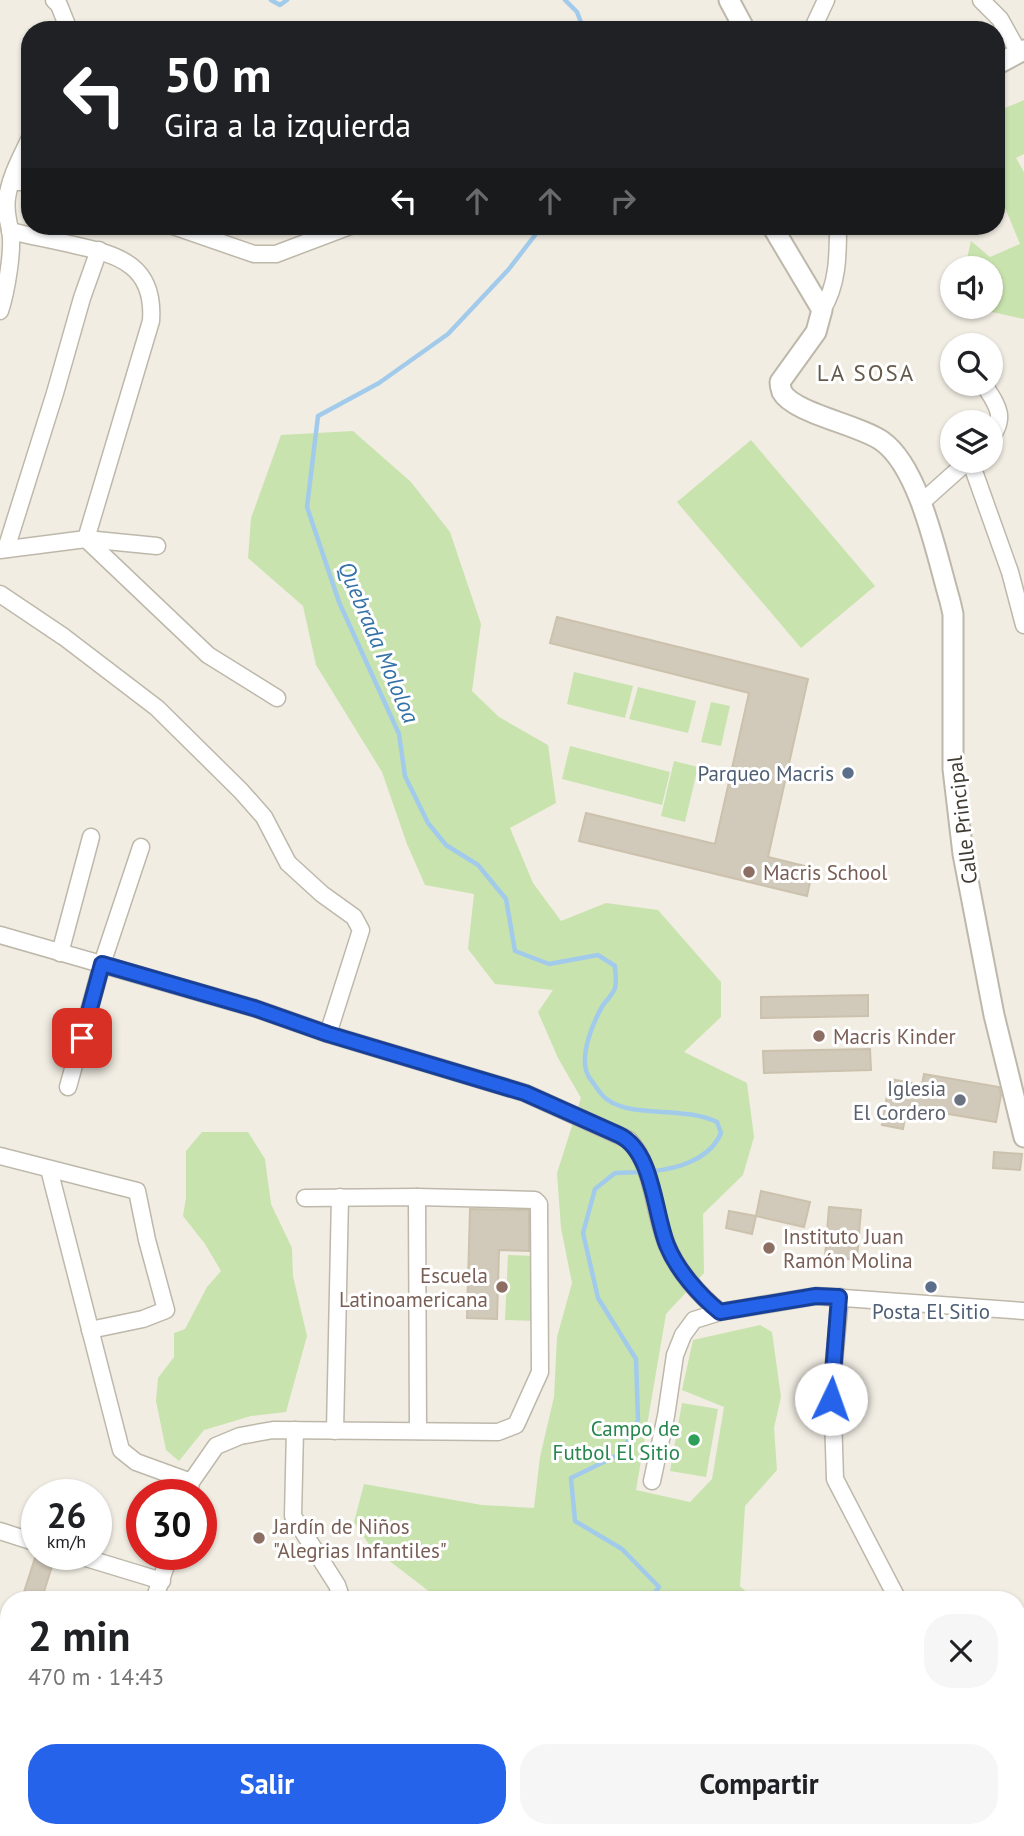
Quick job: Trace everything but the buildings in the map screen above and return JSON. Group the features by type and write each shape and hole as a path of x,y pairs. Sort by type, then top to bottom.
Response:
{"street":[{"path":"54,0 65,21"},
{"path":"729,0 740,21"},
{"path":"816,21 826,0"},
{"path":"981,0 1001,21"},
{"path":"1005,27 1021,51 1005,60"},
{"path":"0,311 8,274 5,223 7,198 21,159"},
{"path":"11,182 21,182"},
{"path":"47,235 124,259 137,270 147,285 152,301 151,321 86,539"},
{"path":"199,235 254,254 276,254 326,235"},
{"path":"777,235 822,310 830,296 835,278 837,235"},
{"path":"99,250 3,549 86,539 157,546"},
{"name":"Calle Principal","path":"822,310 816,332 780,382 782,393 792,403 862,429 884,442 897,456 922,502 953,614 953,769 963,853 994,1015 1024,1137"},
{"path":"922,502 954,473"},
{"path":"974,473 1010,572 1024,625"},
{"path":"86,539 208,655 277,698"},
{"path":"0,594 64,637 157,708 264,817 288,863 322,894 354,917 361,930 328,1034"},
{"path":"60,953 91,837"},
{"path":"68,1087 102,964 141,847"},
{"path":"0,935 254,1008 328,1034 525,1093 629,1140 636,1147 644,1166 667,1247 706,1301 720,1312"},
{"path":"0,1156 137,1191 166,1310 143,1319 90,1330"},
{"path":"49,1169 121,1450 136,1462 171,1479"},
{"path":"335,1431 340,1196"},
{"path":"196,1479 216,1446 240,1436 273,1430 498,1432 516,1425 540,1372 539,1204 535,1200 340,1196 305,1198"},
{"path":"417,1197 418,1432"},
{"path":"652,1481 666,1416 675,1355 683,1335 694,1320 720,1312 816,1296 1024,1311"},
{"path":"839,1297 832,1384 835,1479 893,1591"},
{"path":"295,1430 293,1516 339,1591"},
{"path":"0,1531 21,1538"},
{"path":"112,1566 162,1581"},
{"path":"158,1591 165,1570"}],"green space":[{"path":"1024,100 1024,154 1016,158 1024,172 1024,319 1003,314 1003,256 992,256 1020,244 1005,209 1005,108"},
{"path":"971,241 989,256 968,256"},
{"path":"353,431 411,482 450,532 481,624 472,691 499,717 548,745 556,803 510,828 533,883 561,921 606,903 658,910 721,982 721,1017 684,1052 747,1083 754,1137 743,1175 703,1214 704,1273 666,1314 636,1490 690,1502 712,1479 724,1407 682,1390 693,1340 760,1325 772,1332 781,1397 774,1428 777,1470 745,1506 740,1586 745,1591 429,1591 370,1546 354,1522 364,1484 482,1505 534,1508 540,1457 554,1397 557,1337 572,1283 561,1228 557,1173 581,1098 558,1058 538,1012 553,990 495,984 468,949 474,894 425,885 407,844 382,772 316,665 303,606 248,558 251,518 281,435"},
{"path":"751,440 875,586 801,648 677,502"},
{"path":"574,672 633,686 625,718 567,704"},
{"path":"638,687 696,701 688,733 629,719"},
{"path":"711,702 730,706 721,746 701,742"},
{"path":"570,746 670,772 662,805 562,779"},
{"path":"674,761 698,767 685,822 661,816"},
{"path":"202,1132 248,1132 265,1159 271,1204 292,1248 293,1276 307,1336 286,1412 251,1416 204,1430 179,1461 166,1450 156,1401 158,1378 174,1357 174,1333 185,1329 207,1287 221,1271 205,1244 183,1216 186,1198 186,1151"},
{"path":"508,1255 536,1256 534,1321 505,1320"},
{"name":"Campo de Futbol El Sitio","path":"682,1403 718,1409 706,1477 670,1471"}],"waterway":[{"name":"Quebrada Mololoa","path":"271,0 280,5 287,0"},
{"name":"Quebrada Mololoa","path":"565,0 577,12 580,21"},
{"name":"Quebrada Mololoa","path":"535,235 509,269 448,334 379,383 318,416 307,507 339,602 399,734 405,776 428,823 446,845 478,865 506,899 515,951 549,964 598,955 615,966 615,988 603,1005 587,1043 585,1063 591,1080 603,1096 618,1105 645,1111 690,1114 717,1122 721,1133 709,1150 682,1165 652,1171"},
{"name":"Quebrada Mololoa","path":"643,1172 615,1173 595,1189 583,1233 598,1298 636,1359 638,1420 622,1453 571,1478 575,1521 622,1549 659,1587 656,1591"}],"place":[{"name":"Parqueo Macris","path":"848,773"},
{"name":"Macris School","path":"749,872"},
{"name":"Macris Kinder","path":"819,1036"},
{"name":"Iglesia El Cordero","path":"960,1100"},
{"name":"Instituto Juan Ramón Molina","path":"769,1248"},
{"name":"Escuela Latinoamericana","path":"502,1287"},
{"name":"Posta El Sitio","path":"931,1287"},
{"name":"Campo de Futbol El Sitio","path":"694,1440"},
{"name":"Jardín de Niños \"Alegrias Infantiles\"","path":"259,1538"}],"district":[{"name":"LA SOSA","path":"866,372"}],"route":[{"path":"82,1038 102,964 254,1008 328,1034 525,1093 619,1135 636,1147 667,1247 706,1301 720,1312 816,1296 839,1297 831,1399"}]}
